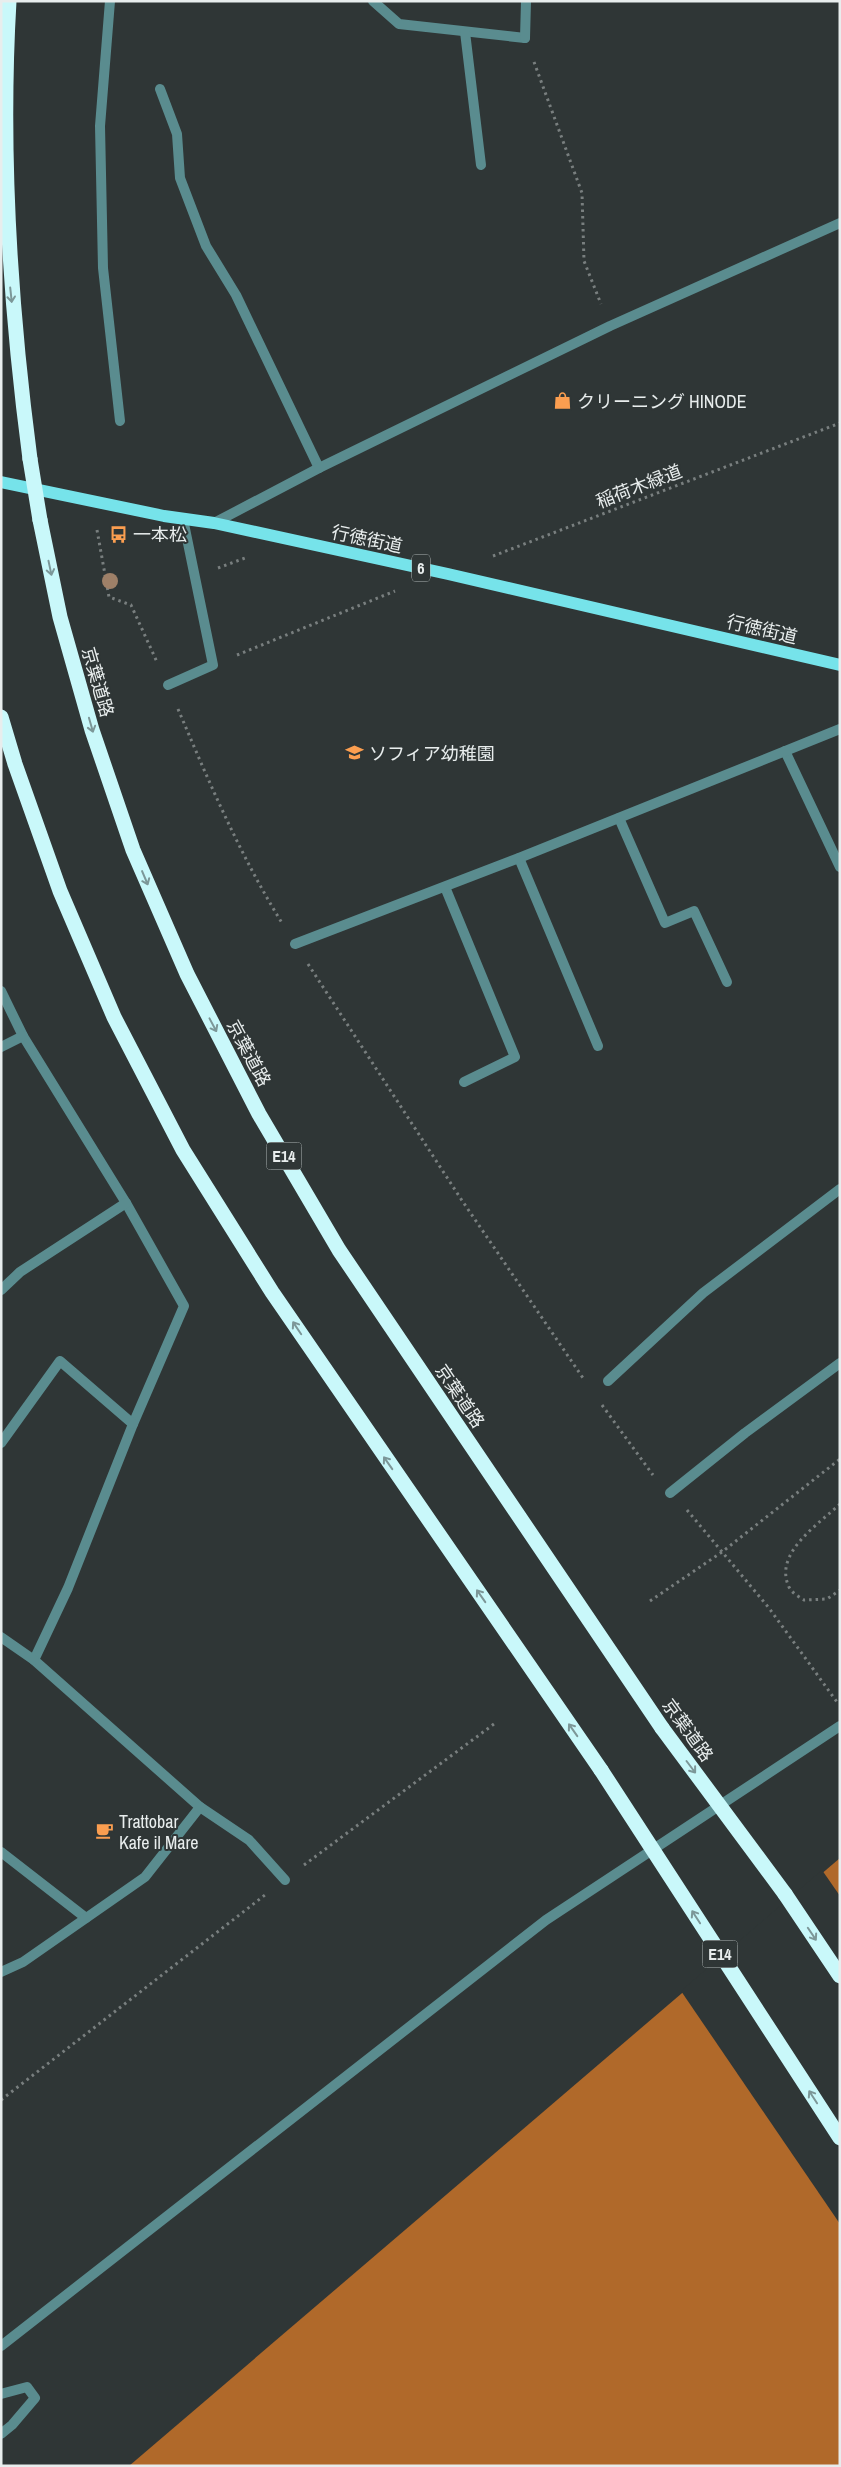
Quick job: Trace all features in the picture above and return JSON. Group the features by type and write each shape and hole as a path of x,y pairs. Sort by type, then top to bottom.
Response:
{"highway":[{"name":"京葉道路","path":"9,1 3,142 16,346 30,459 40,520 60,617 92,730 133,850 191,983 259,1114 339,1250 662,1728 785,1894 840,1976"},
{"name":"E14","path":"1,717 15,764 60,891 114,1017 183,1150 278,1300 601,1770 840,2138"}],"main road":[{"name":"行徳街道","path":"1,482 183,519 214,523 448,574 840,665"}],"street":[{"path":"110,1 100,145 103,268 120,421"},
{"path":"373,1 399,24 525,38 526,1"},
{"path":"465,32 481,165"},
{"path":"160,90 177,134 180,178 206,246 236,295 319,468"},
{"path":"214,523 319,468 610,326 840,223"},
{"path":"168,685 213,665 183,519"},
{"path":"295,944 519,858 840,729"},
{"path":"785,751 840,867"},
{"path":"620,818 665,923 694,911 727,982"},
{"path":"519,858 598,1046"},
{"path":"445,886 516,1057 464,1082"},
{"path":"1,991 23,1036 126,1203 184,1306 132,1424 68,1588 34,1660"},
{"path":"1,1047 23,1036"},
{"path":"608,1381 704,1292 840,1189"},
{"path":"1,1290 20,1272 126,1203"},
{"path":"1,1443 60,1361 132,1424"},
{"path":"670,1493 745,1433 840,1363"},
{"path":"1,1637 34,1660 200,1807 249,1840 285,1880"},
{"path":"1,2346 546,1920 840,1726"},
{"path":"1,1972 23,1962 145,1877 200,1807"},
{"path":"1,1852 86,1918"},
{"path":"1,2394 27,2387 35,2398 12,2425 1,2434"}],"path":[{"path":"525,38 582,193 584,261 610,326"},
{"name":"稲荷木緑道","path":"448,574 840,423"},
{"path":"97,530 110,597 131,605 168,685 222,812 258,884 295,944 462,1199 584,1379"},
{"path":"194,577 251,556"},
{"path":"213,665 398,590"},
{"path":"601,1404 654,1476"},
{"path":"650,1601 722,1552 840,1459"},
{"path":"840,1504 791,1551 785,1572 790,1589 804,1600 827,1599 840,1590"},
{"path":"689,1512 769,1608 840,1705"},
{"path":"1,2100 285,1880 494,1724"}],"shaded area":[{"path":"840,1858 840,2466 129,2466"}],"pier":[{"path":"822,1870 840,1896 840,2224 681,1991"}],"place":[{"name":"クリーニング HINODE","path":"563,401"},
{"name":"一本松","path":"119,534"},
{"name":"ソフィア幼稚園","path":"355,753"},
{"name":"Trattobar Kafe il Mare","path":"105,1831"}]}
